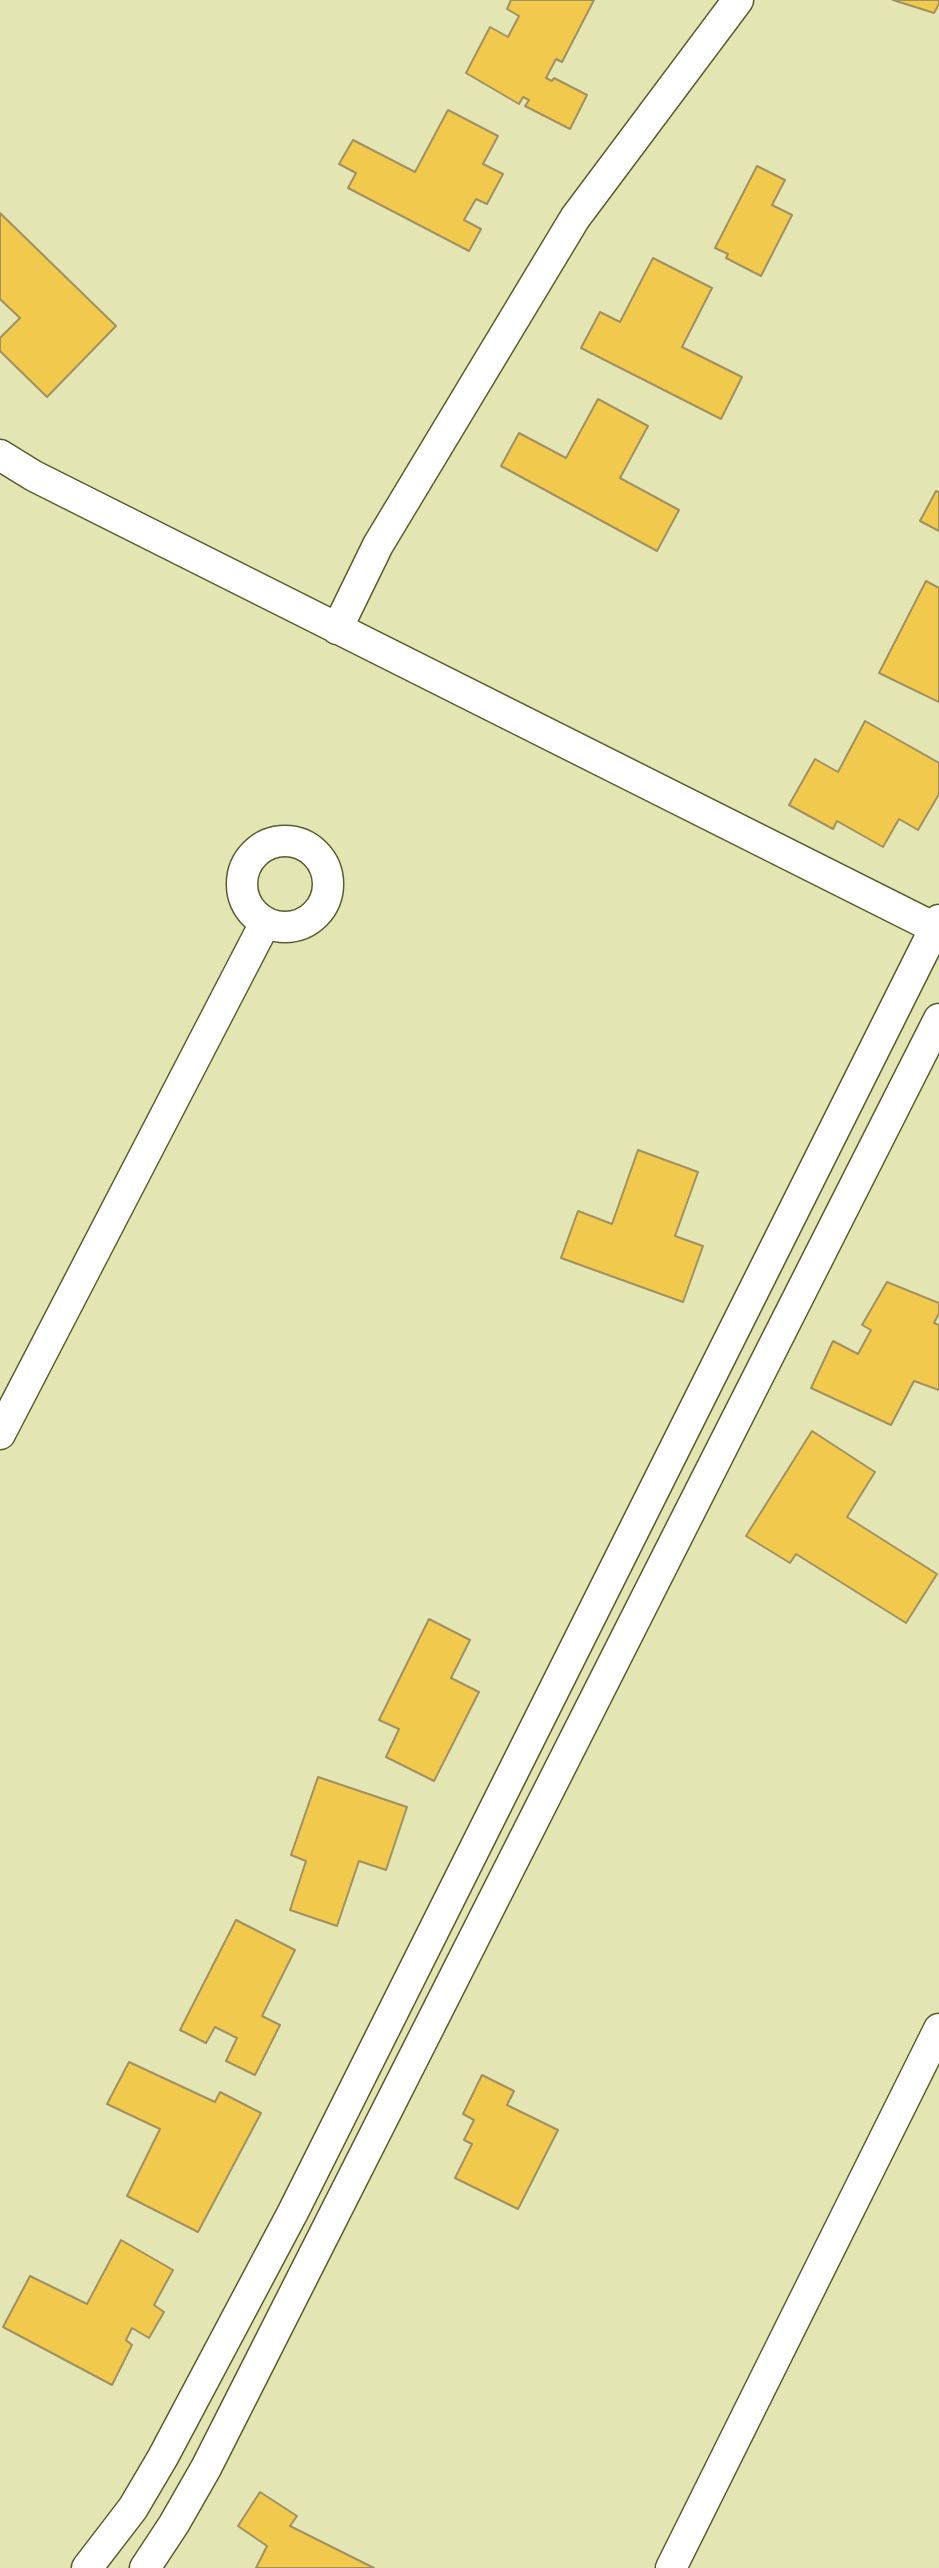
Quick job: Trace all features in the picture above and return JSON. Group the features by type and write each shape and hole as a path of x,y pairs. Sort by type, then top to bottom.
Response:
{"street":[{"path":"337,629 378,545 575,218 738,0"},
{"path":"0,454 34,476 337,629 938,926 293,2212 163,2457 133,2508 87,2568"},
{"path":"0,1434 265,923"},
{"path":"145,2568 174,2524 225,2432 939,1019"},
{"path":"671,2568 939,2029"}],"building":[{"path":"511,0 594,0 562,62 556,59 546,78 552,81 554,78 587,95 570,129 525,106 529,100 523,97 519,104 466,73 490,27 508,37 519,16 507,9"},
{"path":"893,0 939,0 939,4 934,13"},
{"path":"448,110 498,136 483,164 503,174 487,204 476,199 464,220 481,229 469,251 348,188 356,173 339,164 353,140 415,172"},
{"path":"757,166 785,180 772,205 792,215 761,276 726,258 728,254 715,248"},
{"path":"0,213 116,326 47,397 0,351 0,338 20,318 0,299"},
{"path":"653,258 712,288 682,347 742,377 721,419 581,348 600,312 620,322"},
{"path":"598,399 648,426 620,478 679,510 657,551 501,466 519,433 566,458"},
{"path":"936,491 939,492 939,531 920,521"},
{"path":"926,581 939,588 939,702 879,673"},
{"path":"865,721 939,763 939,794 918,830 899,819 883,847 837,821 833,829 789,805 815,759 838,772"},
{"path":"638,1150 698,1172 675,1236 703,1246 683,1302 561,1258 578,1211 612,1224"},
{"path":"887,1282 939,1303 939,1313 934,1323 939,1325 939,1390 914,1381 891,1425 811,1388 833,1341 858,1354 871,1330 862,1325"},
{"path":"812,1431 875,1472 847,1517 937,1574 906,1623 796,1554 790,1563 746,1536"},
{"path":"429,1619 470,1640 451,1678 479,1692 434,1781 386,1757 399,1729 379,1720"},
{"path":"318,1777 407,1807 386,1870 359,1861 337,1926 290,1910 306,1861 291,1855"},
{"path":"236,1920 295,1950 262,2016 280,2025 255,2075 226,2061 237,2038 215,2027 206,2043 180,2030"},
{"path":"129,2062 215,2102 220,2092 261,2113 198,2232 127,2196 160,2129 107,2104"},
{"path":"482,2075 514,2091 507,2105 558,2130 518,2209 455,2178 472,2144 464,2140 474,2120 463,2114"},
{"path":"121,2240 173,2270 154,2305 164,2312 149,2338 132,2328 126,2340 132,2345 112,2385 3,2327 30,2276 87,2304"},
{"path":"260,2492 297,2516 290,2526 374,2568 256,2568 267,2546 238,2526"}]}
